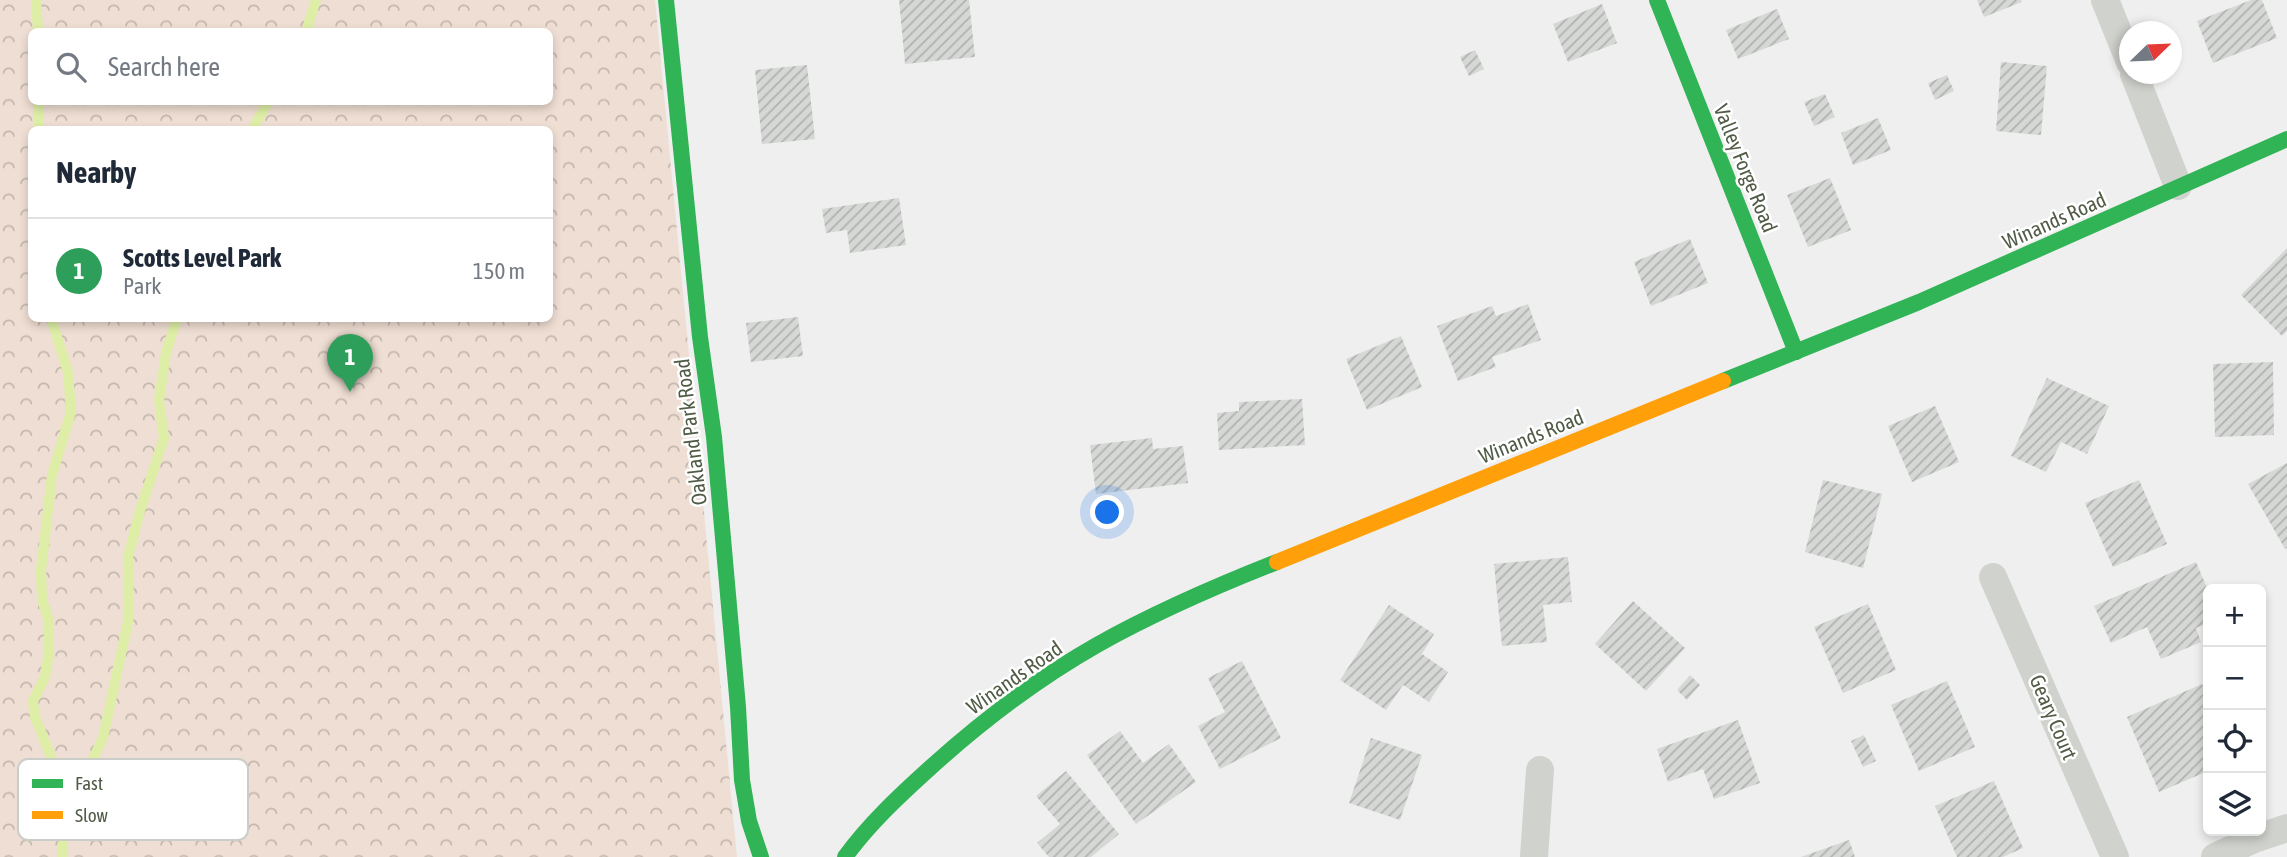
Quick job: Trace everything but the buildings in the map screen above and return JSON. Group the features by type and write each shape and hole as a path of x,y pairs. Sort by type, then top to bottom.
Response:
{"street":[{"name":"Oakland Park Road","path":"666,0 700,337 714,436 742,780 749,821 761,857"},
{"name":"Valley Forge Road","path":"1657,0 1796,352"},
{"path":"2105,0 2119,35"},
{"path":"2138,84 2178,186"},
{"name":"Winands Road","path":"845,857 858,839 902,793 949,751 1049,675 1098,645 1156,616 1271,564 2028,256 2287,139"},
{"name":"Geary Court","path":"1993,577 2115,857"},
{"path":"1534,857 1540,770"},
{"path":"2215,857 2254,839 2287,828"}],"green space":[{"path":"0,0 655,0 737,857 0,857"}],"waterway":[{"path":"36,0 38,28"},
{"path":"307,28 316,0"},
{"path":"38,126 39,105"},
{"path":"254,126 266,105"},
{"path":"52,322 68,372 71,412 52,475 41,570 42,599 49,622 49,651 45,677 33,701 35,717 52,759"},
{"path":"93,759 103,738 129,617 128,557 164,438 159,400 166,353 176,322"},
{"path":"62,857 63,840"}],"traffic: fast":[{"path":"666,0 700,337 714,437 742,780 749,821 761,857"},
{"path":"1657,0 1796,352"},
{"path":"1723,381 1919,302 2287,139"},
{"path":"845,857 874,822 918,779 969,734 1031,687 1075,658 1141,622 1208,590 1277,562"}],"traffic: slow":[{"path":"1277,562 1723,381"}],"place":[{"name":"Scotts Level Park","path":"350,392"}]}
